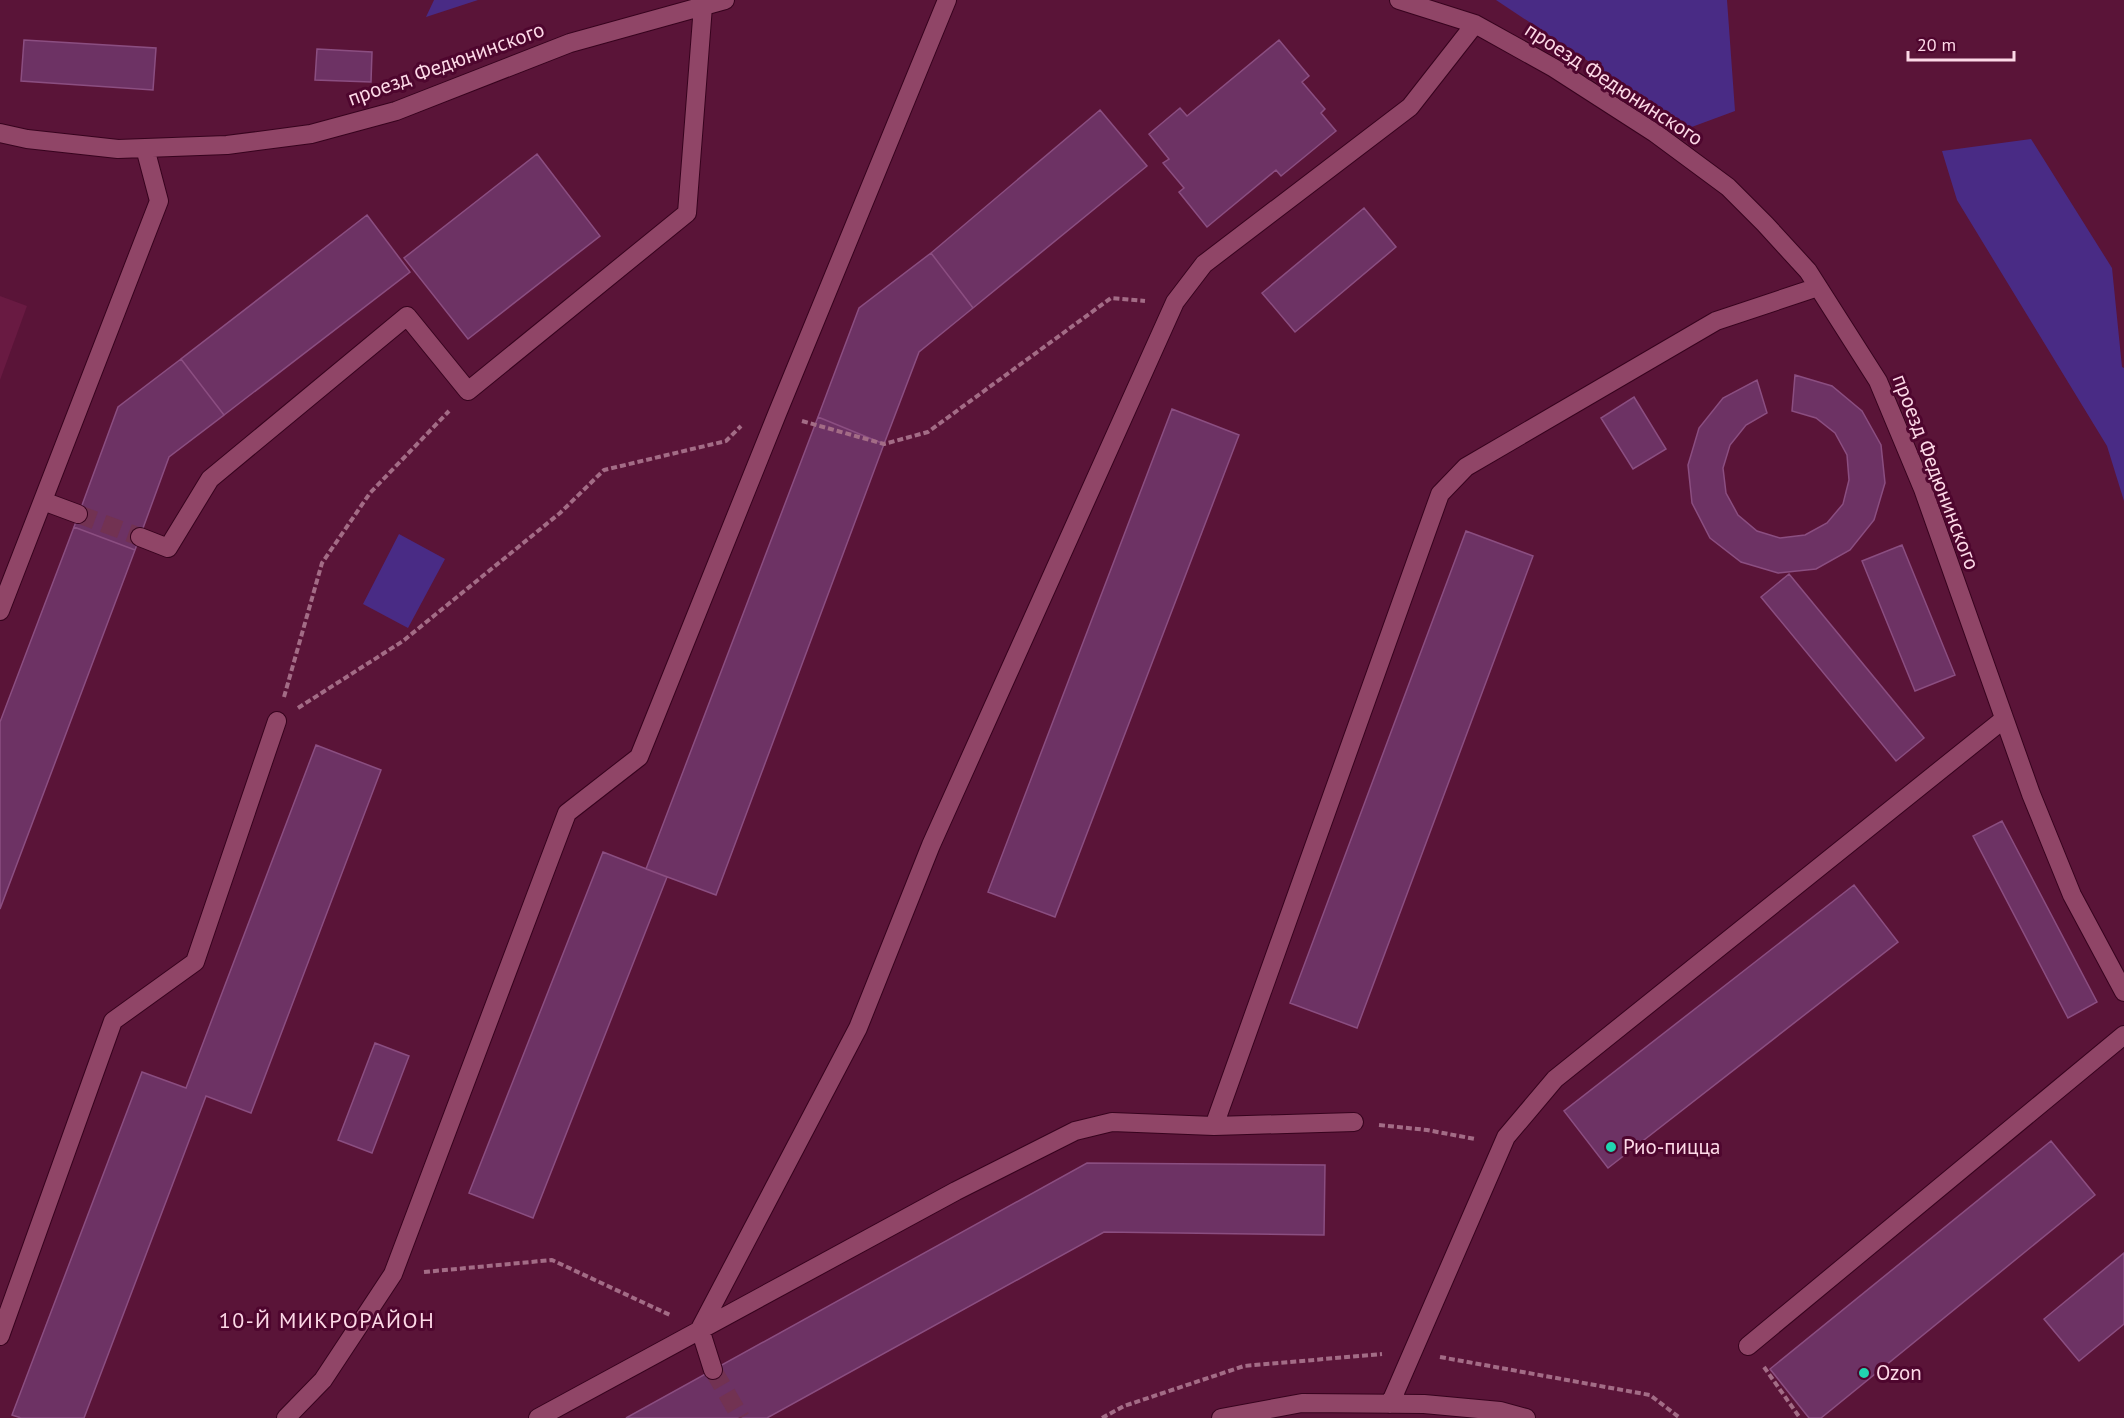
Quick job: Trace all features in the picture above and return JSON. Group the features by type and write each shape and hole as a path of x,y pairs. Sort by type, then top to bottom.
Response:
{"street":[{"name":"проезд Федюнинского","path":"0,133 27,139 118,149 227,146 310,134 396,111 570,43 725,0"},
{"path":"286,1418 323,1380 393,1274 567,813 639,757 947,0"},
{"name":"проезд Федюнинского","path":"1399,0 1475,24 1554,68 1655,133 1728,188 1808,272 1878,381 1923,489 2031,794 2072,895 2124,992"},
{"path":"140,537 168,548 210,479 407,316 468,391 687,213 703,6"},
{"path":"713,1370 700,1329 858,1028 931,845 1175,302 1204,264 1410,107 1475,24"},
{"path":"0,611 159,201 146,148"},
{"path":"1215,1126 1440,494 1466,467 1716,321 1818,287"},
{"path":"43,501 78,514"},
{"path":"1390,1404 1506,1137 1555,1079 2004,719"},
{"path":"0,1336 113,1021 195,962 277,721"},
{"path":"1748,1346 2124,1035"},
{"path":"538,1418 956,1191 1075,1131 1112,1122 1215,1126 1354,1122"},
{"path":"1221,1418 1302,1402 1424,1404 1500,1411 1526,1418"}],"path":[{"path":"277,721 403,641 560,513 604,470 726,441 757,408 884,444 928,432 1111,298 1175,302"},
{"path":"277,721 322,562 370,493 468,391"},
{"path":"1374,1124 1483,1140"},
{"path":"393,1274 552,1260 700,1329"},
{"path":"1748,1346 1800,1418"}],"shaded area":[{"path":"434,0 478,0 426,17"},
{"path":"1496,0 1727,0 1735,111 1689,128"},
{"path":"2031,139 2112,268 2122,367 2124,368 2124,501 2107,446 1957,200 1942,151"},
{"path":"0,296 27,306 0,380"},
{"path":"399,534 445,559 408,628 363,604"}],"building":[{"path":"24,40 156,48 153,90 21,81"},
{"path":"1279,40 1309,76 1302,82 1325,109 1321,113 1336,131 1281,176 1276,170 1207,227 1179,192 1184,188 1163,163 1169,159 1149,134 1180,108 1187,116"},
{"path":"317,49 372,52 371,82 315,80"},
{"path":"1100,110 1147,166 973,308 931,253"},
{"path":"537,154 600,236 468,339 404,258"},
{"path":"1364,208 1396,247 1295,332 1262,293"},
{"path":"367,215 410,272 224,415 181,359"},
{"path":"931,253 973,308 919,352 884,444 818,417 859,308"},
{"path":"181,359 224,415 169,457 135,550 74,527 118,407"},
{"path":"1795,375 1832,386 1862,411 1881,445 1885,483 1874,520 1850,550 1816,569 1778,573 1741,562 1710,538 1692,503 1688,465 1699,428 1723,398 1757,380 1767,413 1746,425 1730,445 1723,468 1726,493 1738,515 1757,531 1780,538 1805,535 1827,523 1843,504 1849,480 1847,455 1835,433 1816,418 1792,411"},
{"path":"1634,397 1666,449 1633,469 1601,418"},
{"path":"1172,409 1239,435 1055,917 988,892"},
{"path":"818,417 884,444 716,895 646,869"},
{"path":"74,527 135,550 0,909 0,722"},
{"path":"1466,531 1533,556 1357,1028 1290,1003"},
{"path":"1902,545 1955,675 1915,691 1862,561"},
{"path":"1789,574 1924,738 1896,761 1761,597"},
{"path":"316,745 381,770 251,1113 206,1096 84,1418 21,1418 12,1415 142,1072 186,1088"},
{"path":"2002,821 2097,1002 2068,1018 1973,836"},
{"path":"603,852 667,877 533,1218 469,1193"},
{"path":"1854,885 1898,942 1608,1168 1564,1111"},
{"path":"375,1043 409,1056 372,1153 338,1140"},
{"path":"2051,1141 2095,1195 1821,1418 1809,1418 1770,1369"},
{"path":"1087,1163 1325,1165 1324,1235 1104,1232 767,1418 626,1418"},
{"path":"2124,1253 2124,1324 2079,1361 2044,1319"}],"tunnel":[{"path":"78,514 140,537"},
{"path":"713,1370 741,1418"}],"place":[{"name":"Рио-пицца","path":"1611,1147"},
{"name":"Ozon","path":"1864,1373"}],"district":[{"name":"10-Й МИКРОРАЙОН","path":"327,1320"}]}
